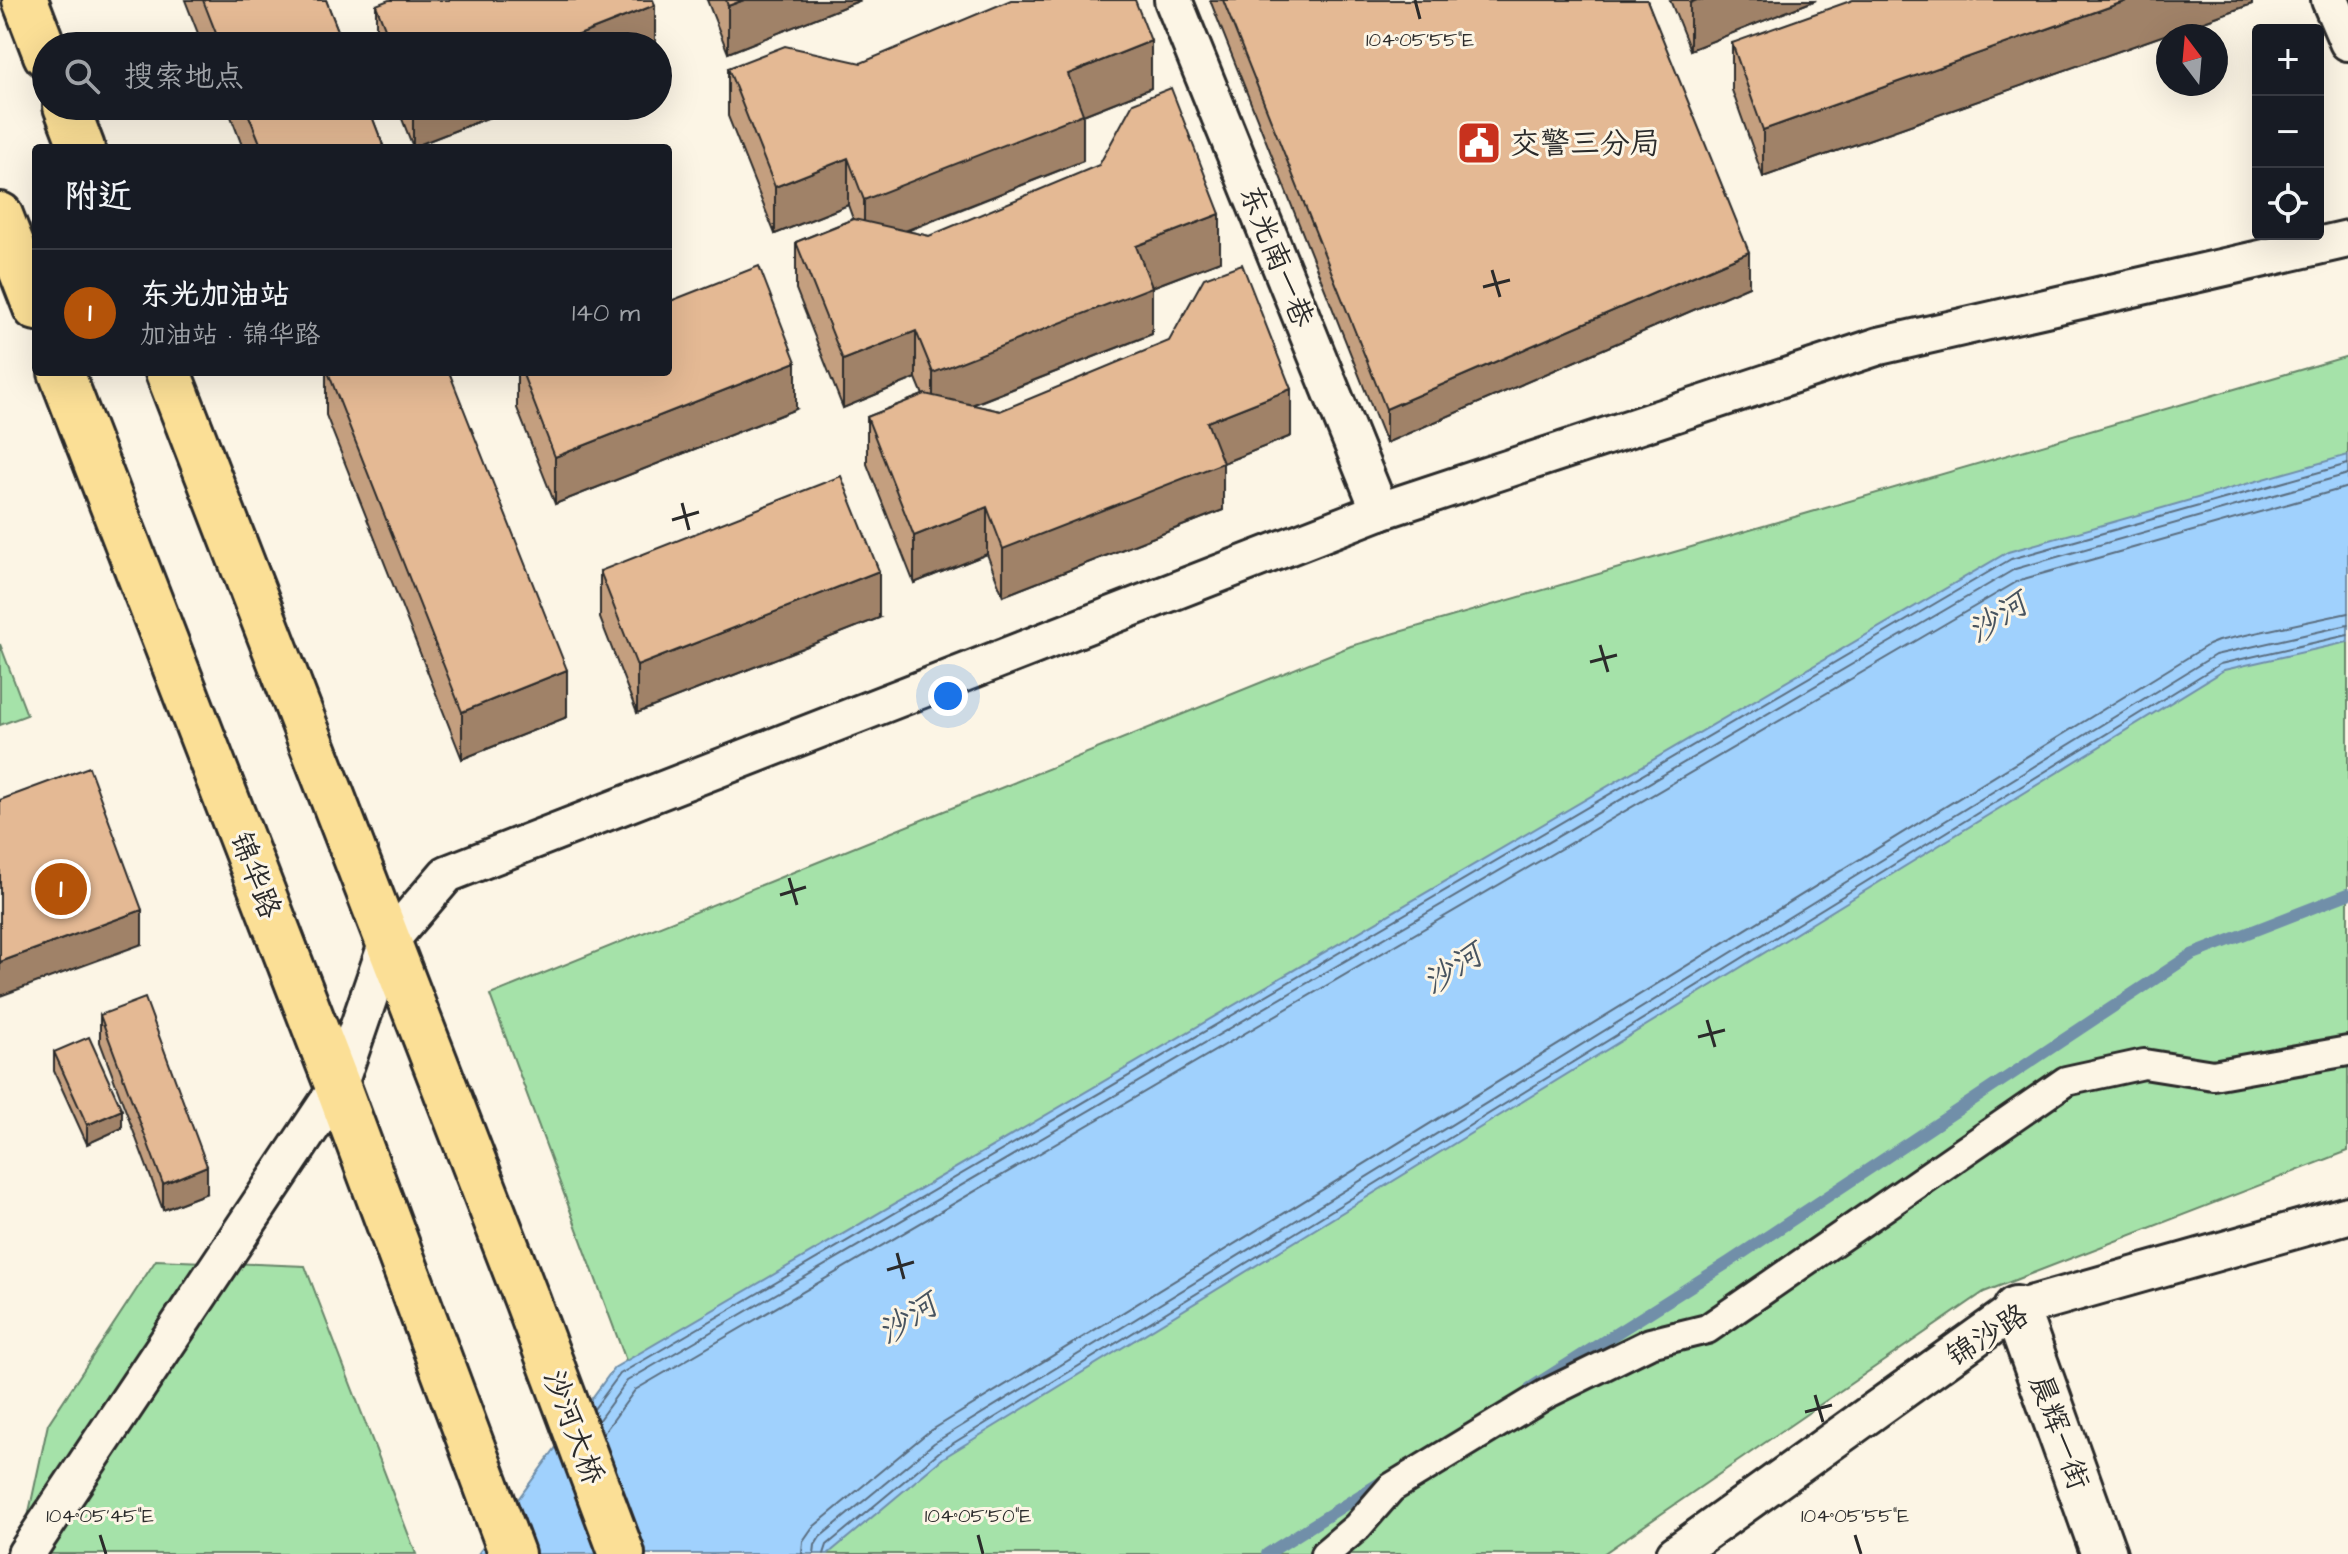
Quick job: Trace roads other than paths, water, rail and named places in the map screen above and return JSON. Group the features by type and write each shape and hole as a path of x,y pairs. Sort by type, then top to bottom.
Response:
{"main road":[{"path":"25,0 37,32"},
{"path":"71,120 80,144"},
{"path":"0,215 32,298"},
{"name":"锦华路","path":"63,376 338,1087 512,1554"},
{"path":"170,376 387,944"},
{"name":"沙河大桥","path":"387,944 527,1300 622,1554"}],"street":[{"name":"东光南一巷","path":"1173,0 1380,511"},
{"path":"2330,0 2348,42"},
{"path":"26,1554 338,1087 387,944 447,874 1380,511 1879,346 2348,239"},
{"path":"1325,1554 1357,1527 1391,1488 1546,1394 1650,1343 1707,1329 2066,1081 2144,1064 2213,1075 2348,1051"},
{"name":"锦沙路","path":"1675,1554 2016,1309 2348,1215"},
{"name":"晨辉一街","path":"2016,1309 2104,1554"}],"water":[{"name":"沙河","path":"2348,455 2348,642 2224,670 943,1458 828,1554 478,1554 614,1368 2008,552"}],"waterway":[{"path":"1530,1388 1729,1262 2191,955 2348,894"},
{"path":"1267,1554 1386,1479"}],"place":[{"name":"交警三分局","path":"1479,143"},
{"name":"东光加油站","path":"61,889"}]}
